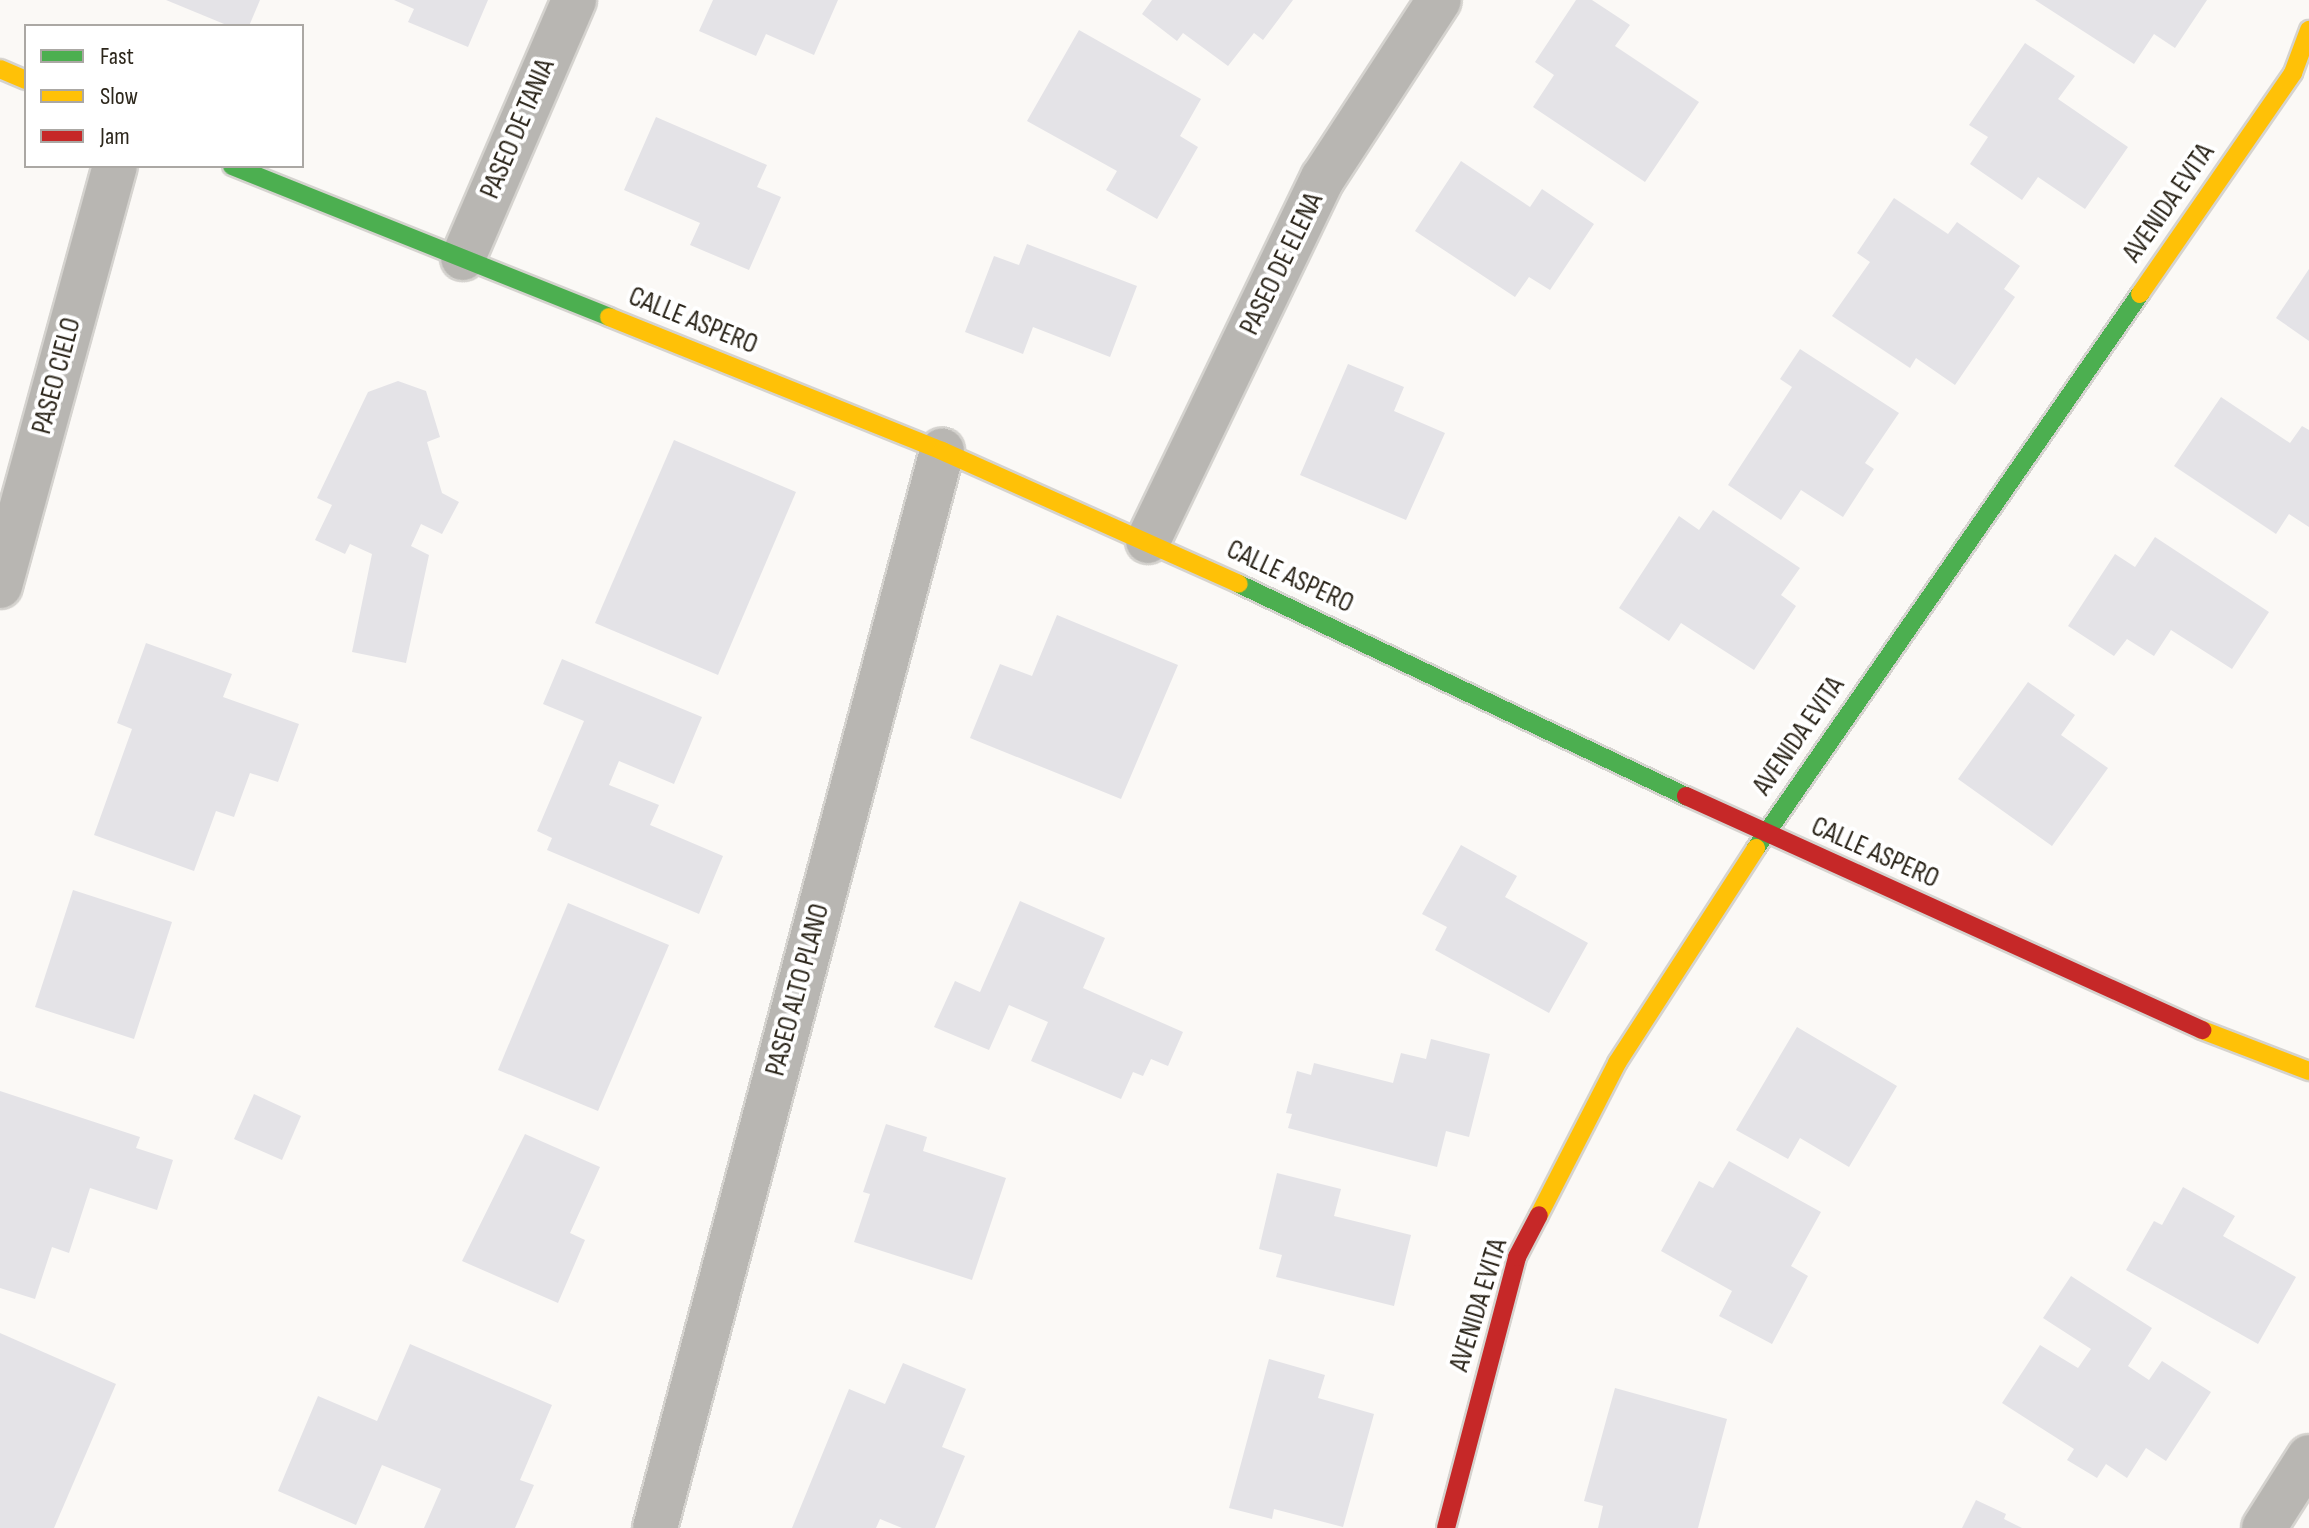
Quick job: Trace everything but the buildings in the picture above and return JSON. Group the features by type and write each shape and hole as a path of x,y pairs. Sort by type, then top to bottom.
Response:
{"street":[{"name":"PASEO DE TANIA","path":"463,258 574,0"},
{"name":"PASEO DE ELENA","path":"1148,541 1323,178 1439,0"},
{"name":"AVENIDA EVITA","path":"1446,1528 1517,1257 1617,1063 1765,834 2293,73 2309,30"},
{"path":"0,69 24,79"},
{"name":"PASEO CIELO","path":"0,586 114,168"},
{"name":"CALLE ASPERO","path":"237,168 942,451 1148,541 1765,834 2167,1017 2309,1071"},
{"name":"PASEO ALTO PLANO","path":"655,1528 942,451"},
{"path":"2264,1528 2309,1457"}],"traffic: fast":[{"path":"237,168 609,317"},
{"path":"1756,848 2140,294"},
{"path":"1239,584 1686,796"}],"traffic: slow":[{"path":"2140,294 2293,73 2309,30"},
{"path":"0,69 24,79"},
{"path":"609,317 942,451 1239,584"},
{"path":"1539,1215 1617,1063 1756,848"},
{"path":"2202,1030 2309,1071"}],"traffic: jam":[{"path":"1686,796 2202,1030"},
{"path":"1446,1528 1517,1257 1539,1215"}]}
